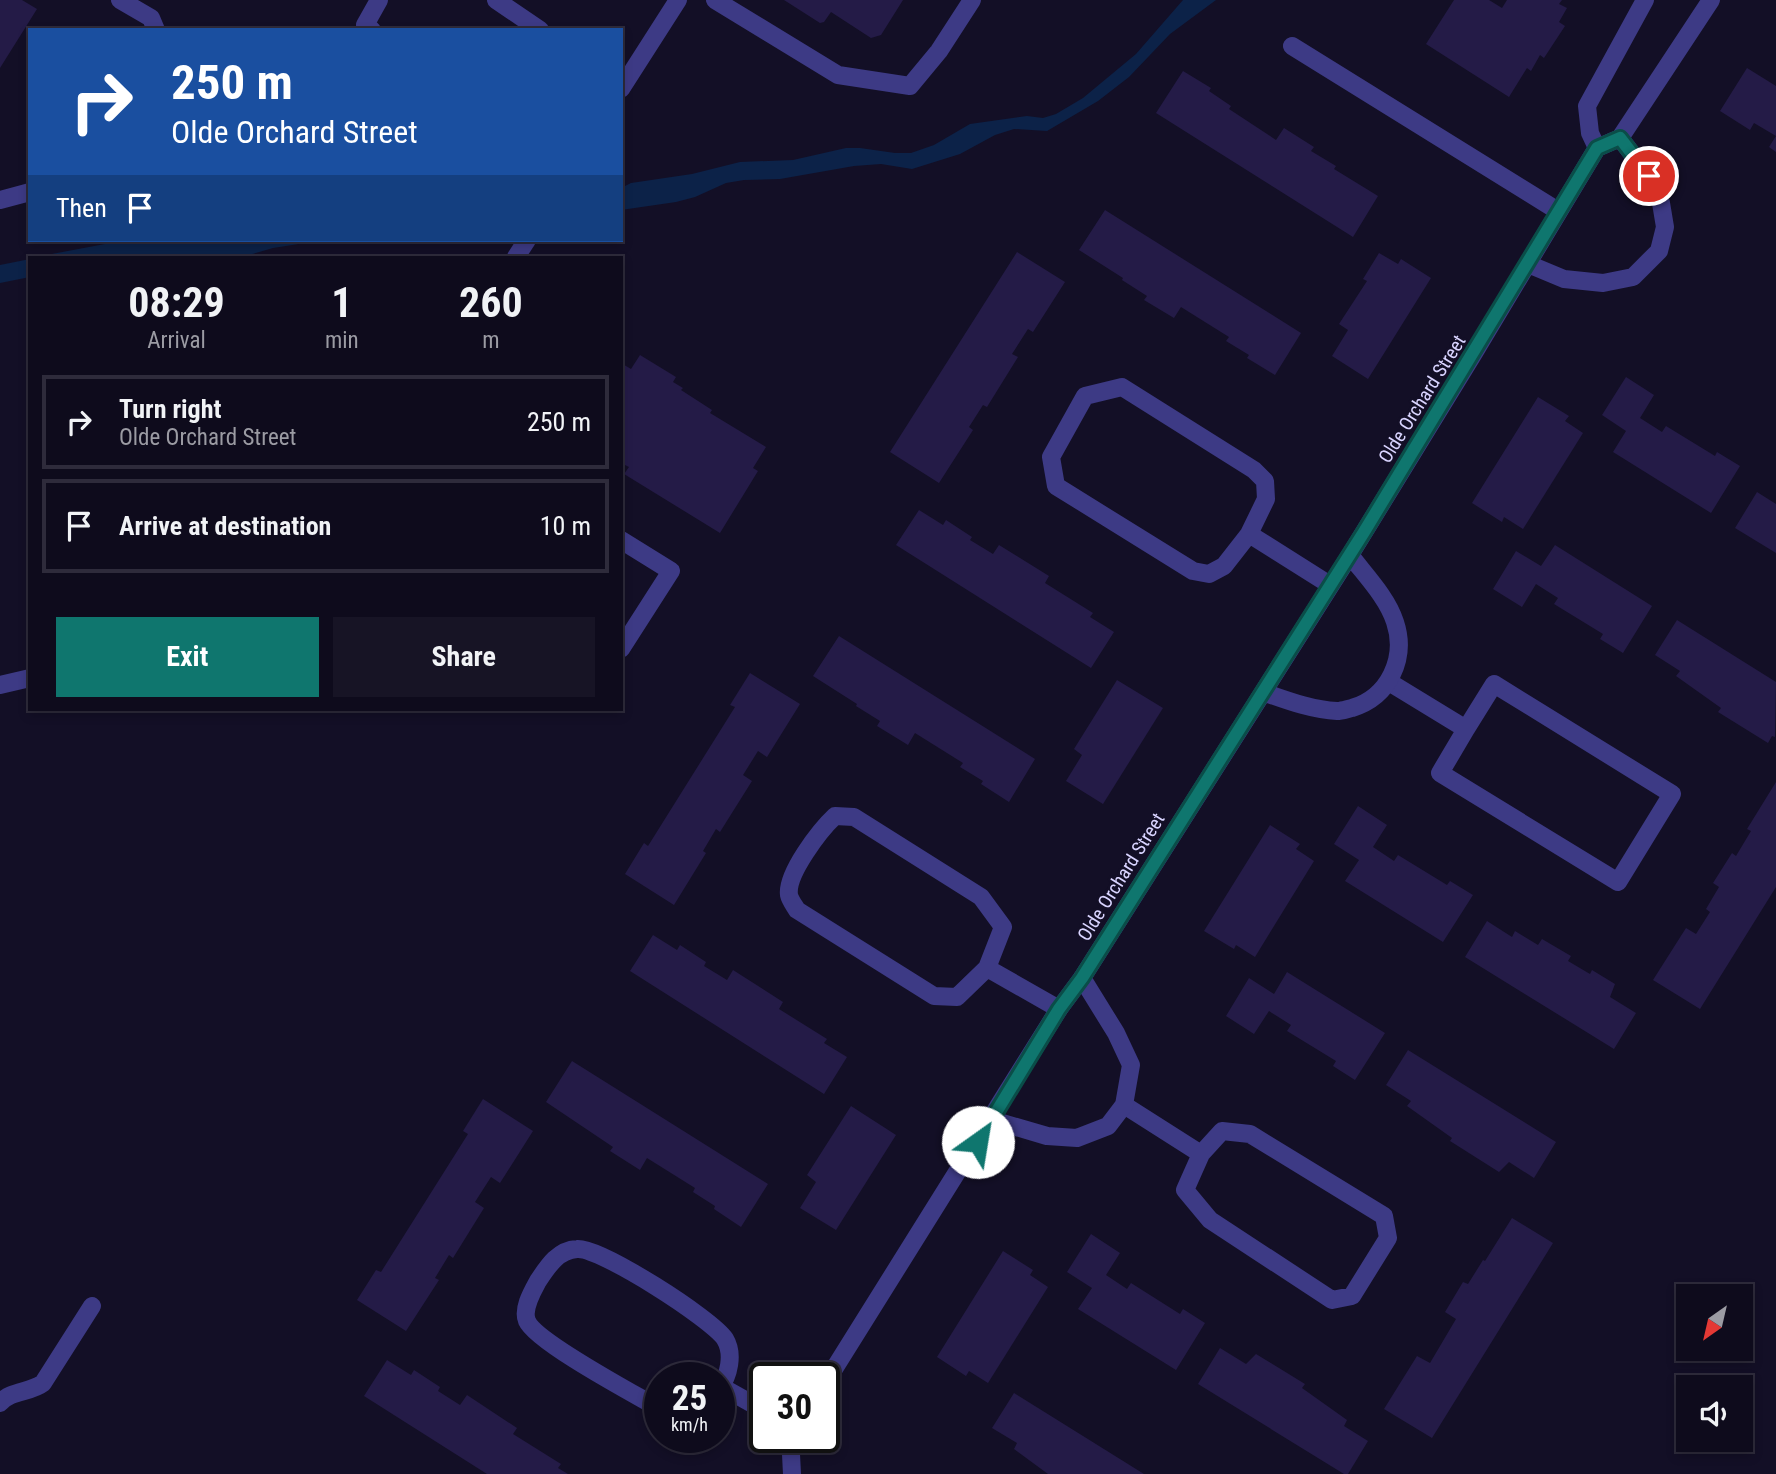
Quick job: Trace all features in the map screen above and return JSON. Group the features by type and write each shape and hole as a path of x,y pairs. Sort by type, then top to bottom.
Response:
{"street":[{"path":"120,0 152,18 155,28"},
{"path":"369,28 365,25 379,0"},
{"path":"496,0 536,28"},
{"path":"623,86 678,0"},
{"path":"715,0 838,75 909,86 939,51 972,0"},
{"path":"1645,0 1587,106 1590,133 1597,148 1620,138 1711,0"},
{"path":"1292,47 1558,211"},
{"path":"1528,264 1564,279 1604,283 1633,277 1659,251 1665,227 1661,203 1649,176 1620,138"},
{"name":"Olde Orchard Street","path":"839,1362 1059,1009 1082,978 1350,555 1597,148"},
{"path":"0,200 28,193"},
{"path":"1122,387 1254,470 1265,481 1266,499 1249,534 1224,566 1209,574 1193,570 1056,486 1051,457 1085,396 1122,387"},
{"path":"1249,534 1330,585"},
{"path":"623,541 671,571 623,646"},
{"path":"1263,692 1297,704 1338,712 1366,704 1390,682 1399,655 1395,622 1382,598 1350,555"},
{"path":"0,685 28,678"},
{"path":"1390,682 1466,729"},
{"path":"1494,684 1672,794 1618,882 1440,773 1466,729 1494,684"},
{"path":"835,816 854,817 981,897 1003,927 988,968 957,997 934,996 797,910 789,897 790,880 823,828 835,816"},
{"path":"988,968 1059,1009"},
{"path":"992,1120 1047,1136 1077,1138 1108,1126 1124,1105 1131,1065 1116,1033 1082,978"},
{"path":"1124,1105 1201,1153"},
{"path":"1222,1131 1250,1134 1384,1216 1388,1238 1353,1296 1332,1300 1210,1220 1185,1189 1201,1153 1222,1131"},
{"path":"644,1400 537,1334 527,1320 527,1304 538,1281 559,1254 579,1248 598,1254 642,1278 715,1327 727,1342 730,1362"},
{"path":"0,1403 12,1394 34,1390 43,1383 92,1306"},
{"path":"791,1453 792,1474"}],"water":[{"path":"1183,0 1216,0 1170,34 1129,77 1098,101 1047,131 1014,129 995,135 960,154 912,169 881,164 780,179 744,180 726,183 676,202 623,210 623,187 631,183 692,174 740,162 793,160 846,148 911,153 934,145 970,124 1027,116 1043,118 1056,114 1083,98 1136,54"},
{"path":"115,242 311,242 245,256 41,256"},
{"path":"28,259 28,277 0,283 0,265"}],"building":[{"path":"0,0 22,0 37,9 0,68"},
{"path":"784,0 903,0 881,35 871,38 831,12 824,22 820,23"},
{"path":"1454,0 1489,0 1502,8 1507,0 1562,0 1559,4 1567,8 1559,22 1565,26 1544,58 1540,55 1531,71 1527,68 1509,97 1426,44"},
{"path":"1747,68 1776,86 1776,136 1754,123 1750,130 1720,111"},
{"path":"1183,71 1211,88 1209,91 1231,106 1229,109 1276,140 1284,128 1314,147 1311,151 1336,166 1334,169 1378,196 1353,237 1156,113"},
{"path":"1776,136 1776,152 1769,147"},
{"path":"1105,210 1301,333 1275,375 1226,341 1229,337 1181,307 1174,318 1144,300 1147,296 1122,280 1123,278 1079,250"},
{"path":"1017,252 1065,282 1033,332 1028,329 1012,354 1018,357 987,407 983,405 969,427 973,430 939,483 890,452"},
{"path":"1379,253 1398,264 1401,259 1431,278 1368,379 1332,356 1348,330 1339,324 1367,281 1363,279"},
{"path":"640,355 676,377 673,382 712,410 710,413 766,447 753,468 758,471 720,533 624,474 629,467 623,464 623,364 631,369"},
{"path":"1626,377 1654,395 1640,418 1662,432 1666,426 1715,456 1717,452 1740,466 1711,513 1613,452 1626,431 1602,415"},
{"path":"1538,397 1569,416 1565,421 1583,433 1523,529 1504,517 1502,522 1472,503"},
{"path":"1757,492 1776,504 1776,553 1735,528"},
{"path":"919,510 943,525 946,520 972,537 970,540 993,554 999,545 1049,576 1045,583 1093,613 1090,617 1114,632 1091,668 896,545"},
{"path":"1555,545 1652,606 1623,653 1600,639 1603,634 1554,604 1558,598 1536,584 1522,607 1493,589 1516,551 1541,566"},
{"path":"1677,620 1776,682 1775,737 1772,736 1768,743 1718,712 1721,708 1676,676 1680,671 1655,655"},
{"path":"839,636 1035,759 1009,802 960,767 963,763 915,733 908,745 877,726 880,721 856,706 857,704 813,676"},
{"path":"750,673 800,704 767,757 758,751 743,775 752,781 720,832 716,829 703,851 706,853 674,905 625,874 644,843 648,846 735,707 730,705"},
{"path":"1117,680 1163,708 1103,804 1066,781 1082,755 1074,749"},
{"path":"1776,782 1776,887 1700,1009 1653,980 1686,928 1696,934 1710,912 1706,909 1719,887 1713,883 1732,853 1736,856 1751,831 1747,829"},
{"path":"1358,806 1387,825 1373,847 1394,861 1398,855 1447,885 1450,881 1473,895 1443,942 1345,881 1359,860 1334,844"},
{"path":"1270,825 1300,844 1296,849 1314,861 1255,957 1236,945 1234,949 1204,931"},
{"path":"1487,921 1512,937 1515,931 1538,945 1542,939 1571,956 1568,961 1590,974 1592,970 1615,984 1610,997 1636,1013 1614,1049 1465,957"},
{"path":"653,935 677,950 680,945 706,962 704,966 727,980 733,970 783,1002 779,1009 827,1039 824,1043 847,1057 824,1094 630,971"},
{"path":"1287,972 1385,1033 1355,1080 1333,1066 1336,1061 1287,1031 1291,1025 1269,1011 1254,1034 1226,1016 1249,978 1274,994"},
{"path":"1408,1050 1556,1142 1534,1178 1509,1162 1499,1172 1450,1141 1452,1138 1407,1106 1411,1101 1386,1085"},
{"path":"572,1061 768,1184 741,1227 693,1192 695,1188 647,1158 640,1170 610,1151 613,1147 546,1102"},
{"path":"483,1099 533,1131 500,1183 491,1177 475,1202 484,1208 453,1258 449,1255 435,1278 439,1280 406,1331 357,1300 376,1270 381,1272 468,1134 463,1131"},
{"path":"851,1106 896,1135 836,1230 800,1208 816,1182 807,1175"},
{"path":"1512,1218 1553,1243 1432,1438 1384,1409 1417,1356 1430,1363 1456,1319 1445,1312 1463,1282 1468,1284 1483,1260 1485,1261"},
{"path":"1091,1234 1120,1253 1106,1275 1127,1289 1131,1283 1180,1314 1183,1309 1205,1323 1176,1370 1078,1309 1092,1288 1067,1272"},
{"path":"1003,1251 1033,1270 1030,1275 1048,1287 988,1383 969,1371 966,1376 937,1357"},
{"path":"1220,1348 1246,1364 1256,1354 1305,1384 1302,1388 1347,1420 1344,1426 1368,1441 1348,1474 1198,1384"},
{"path":"387,1360 411,1375 414,1370 440,1387 438,1391 460,1405 467,1395 517,1428 513,1434 561,1464 558,1468 568,1474 487,1474 364,1396"},
{"path":"1014,1393 1144,1474 1048,1474 1014,1449 1017,1443 992,1428"}],"route":[{"path":"978,1142 1059,1009 1082,978 1364,532 1597,148 1620,138 1649,176"}]}
